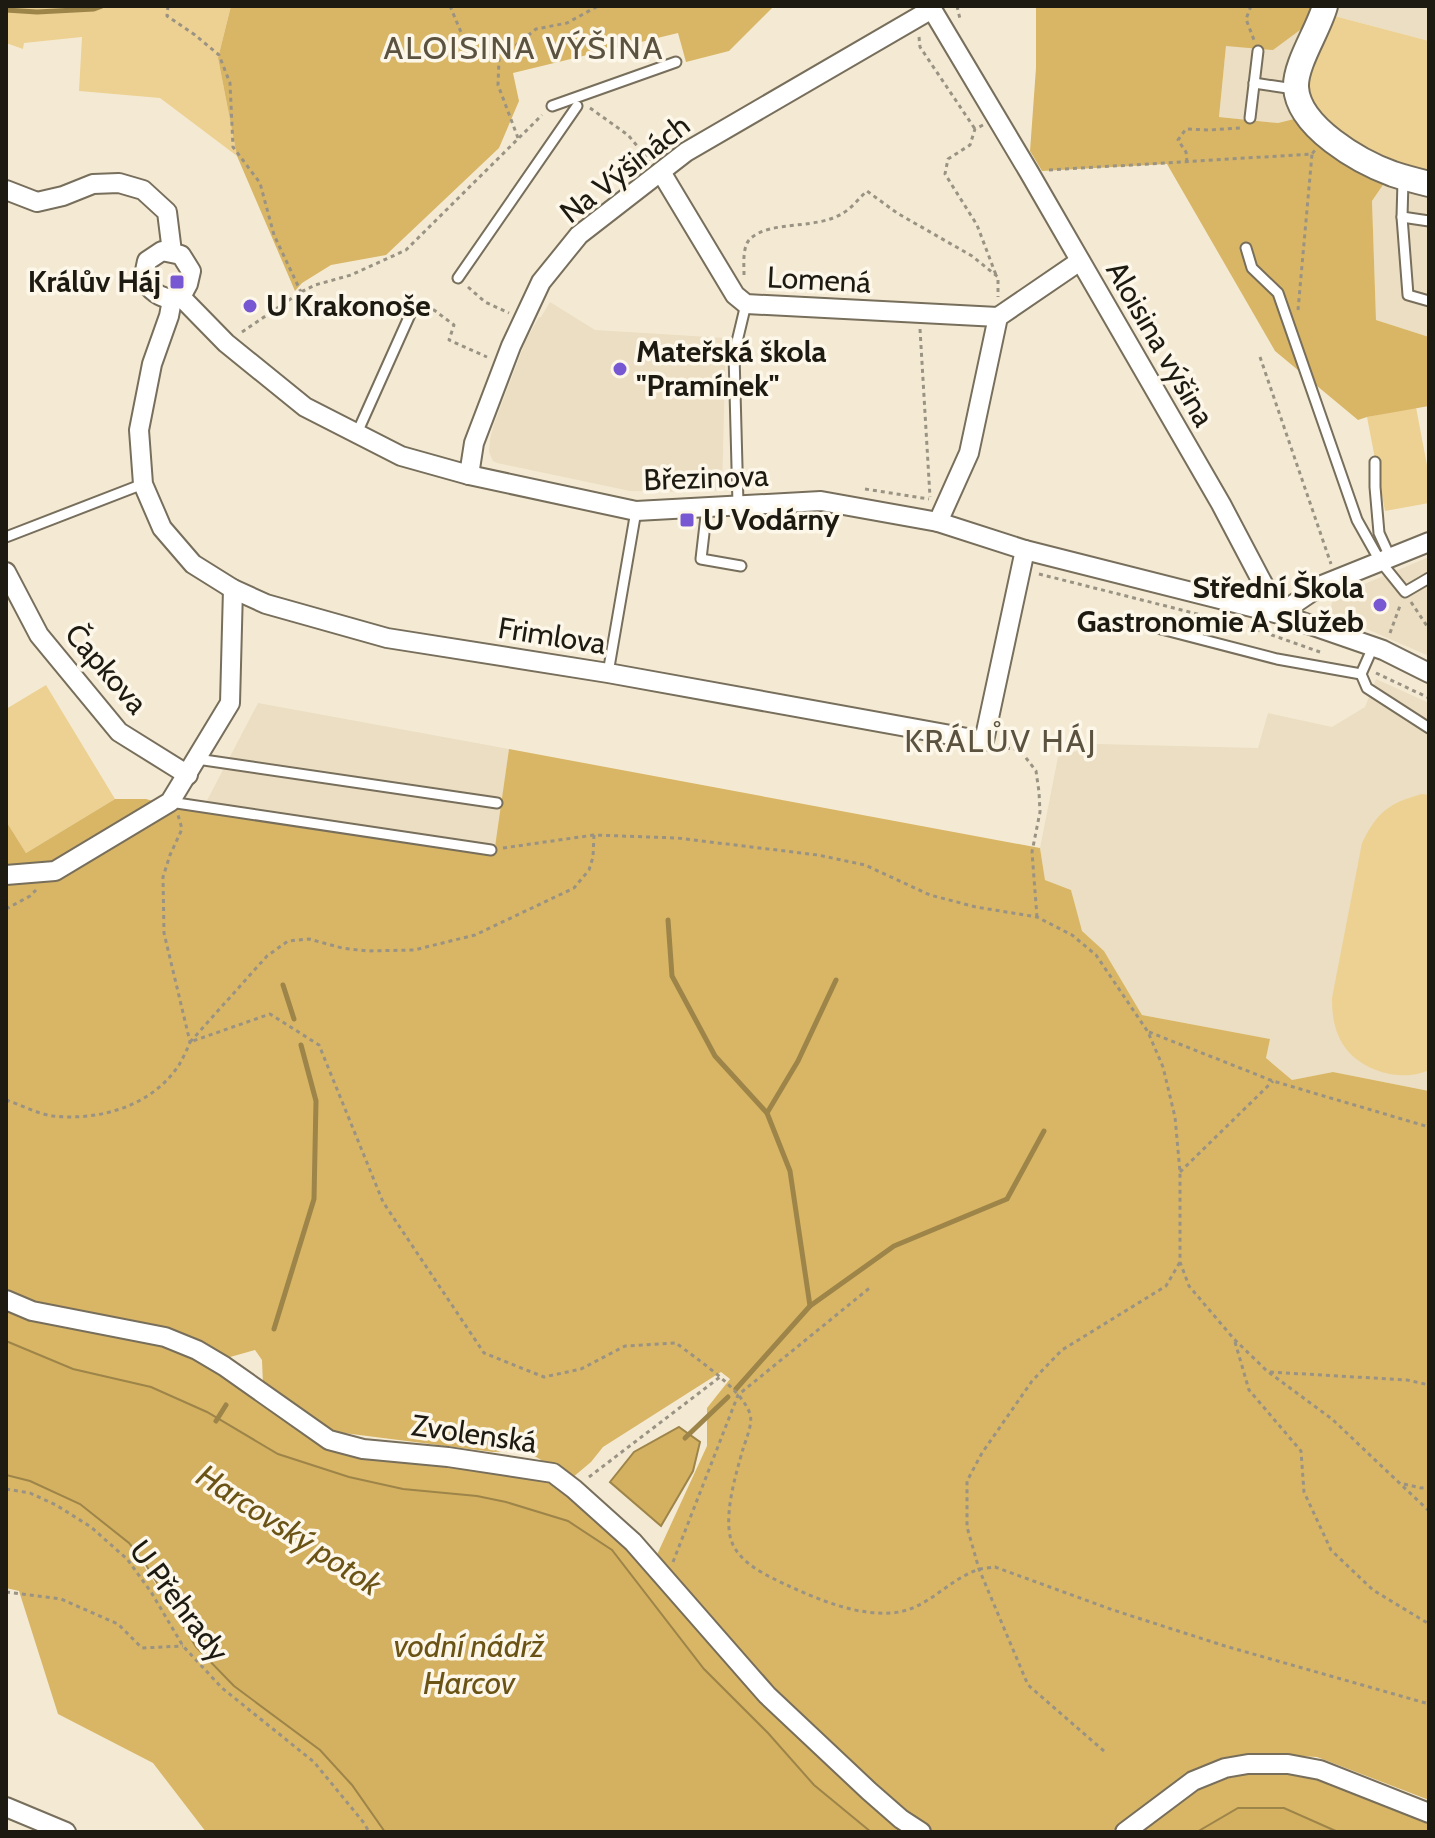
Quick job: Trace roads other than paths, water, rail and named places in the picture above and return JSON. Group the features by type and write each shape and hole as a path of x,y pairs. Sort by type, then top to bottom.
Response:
{"street":[{"path":"1325,6 1298,75 1296,89 1319,145 1429,184"},
{"name":"Na Výšinách","path":"469,475 474,443 523,320 541,282 579,235 686,152 926,11"},
{"name":"Aloisina výšina","path":"926,11 1029,172 1221,504 1279,614"},
{"name":"Lomená","path":"661,172 735,295 746,304 998,317"},
{"path":"6,190 37,202 93,184 119,183 143,190 167,212 172,252 181,255 191,271 188,284 174,304"},
{"name":"Březinova","path":"172,252 162,251 147,261 143,280 153,294 174,304 305,407 401,456 469,475 636,511 821,501 938,522 1025,550 1279,614 1378,649 1429,673"},
{"path":"938,522 969,453 998,317 1080,261"},
{"name":"Frimlova","path":"174,304 152,364 139,430 143,484 162,528 193,564 233,589 266,604 387,638 608,673 984,741 1025,550"},
{"path":"1279,614 1322,585 1429,542"},
{"name":"Čapkova","path":"6,572 39,635 119,732 192,767"},
{"path":"6,875 55,871 170,802 230,703 233,589"},
{"name":"Zvolenská","path":"6,1300 32,1311 165,1337 197,1350 329,1440 363,1449 448,1457 553,1473 633,1542 767,1695 869,1791 921,1832"},
{"path":"1125,1832 1193,1781 1225,1768 1248,1764 1288,1764 1320,1770 1429,1813"},
{"path":"6,1807 66,1832"}],"lane":[{"path":"1250,118 1258,51"},
{"path":"552,106 676,62"},
{"path":"1254,83 1296,89"},
{"path":"458,278 577,106"},
{"path":"1403,177 1402,217 1408,295 1429,301"},
{"path":"1402,217 1429,221"},
{"path":"1246,248 1252,268 1278,293 1357,520 1405,592 1429,578"},
{"path":"738,504 734,354 746,304"},
{"path":"357,433 413,308"},
{"path":"1375,462 1379,533 1385,559"},
{"path":"6,537 143,484"},
{"path":"707,506 701,559 741,566"},
{"path":"608,673 636,511"},
{"path":"1142,624 1277,659 1363,671"},
{"path":"1378,649 1363,671 1367,688 1429,728"},
{"path":"192,767 497,803"},
{"path":"170,802 491,850"}],"water":[{"name":"vodní nádrž Harcov","path":"6,1341 73,1369 151,1387 207,1412 278,1454 349,1477 403,1489 477,1496 568,1521 612,1550 704,1669 768,1733 814,1785 871,1832 385,1832 352,1785 320,1750 234,1686 196,1647 129,1543 80,1504 30,1481 6,1475"},
{"path":"679,1427 700,1442 693,1471 661,1526 610,1482 634,1452"},
{"path":"1238,1808 1284,1808 1338,1832 1197,1832"}],"waterway":[{"path":"6,10 37,12 102,6"},
{"path":"668,920 672,976 715,1056 767,1113"},
{"path":"810,1306 790,1171 767,1113 798,1061 836,980"},
{"path":"283,985 294,1019"},
{"path":"274,1329 314,1199 316,1101 301,1045"},
{"path":"736,1389 810,1306 894,1246 1007,1199 1044,1131"},
{"path":"685,1438 728,1397"},
{"path":"216,1421 226,1405"}],"place":[{"name":"Králův Háj","path":"177,282"},
{"name":"U Krakonoše","path":"250,306"},
{"name":"Mateřská škola \"Pramínek\"","path":"620,369"},
{"name":"U Vodárny","path":"687,520"},
{"name":"Střední Škola Gastronomie A Služeb","path":"1380,605"}],"district":[{"name":"ALOISINA VÝŠINA","path":"524,48"},
{"name":"KRÁLŮV HÁJ","path":"1001,741"}],"water label":[{"name":"Harcovský potok","path":"289,1530"}]}
